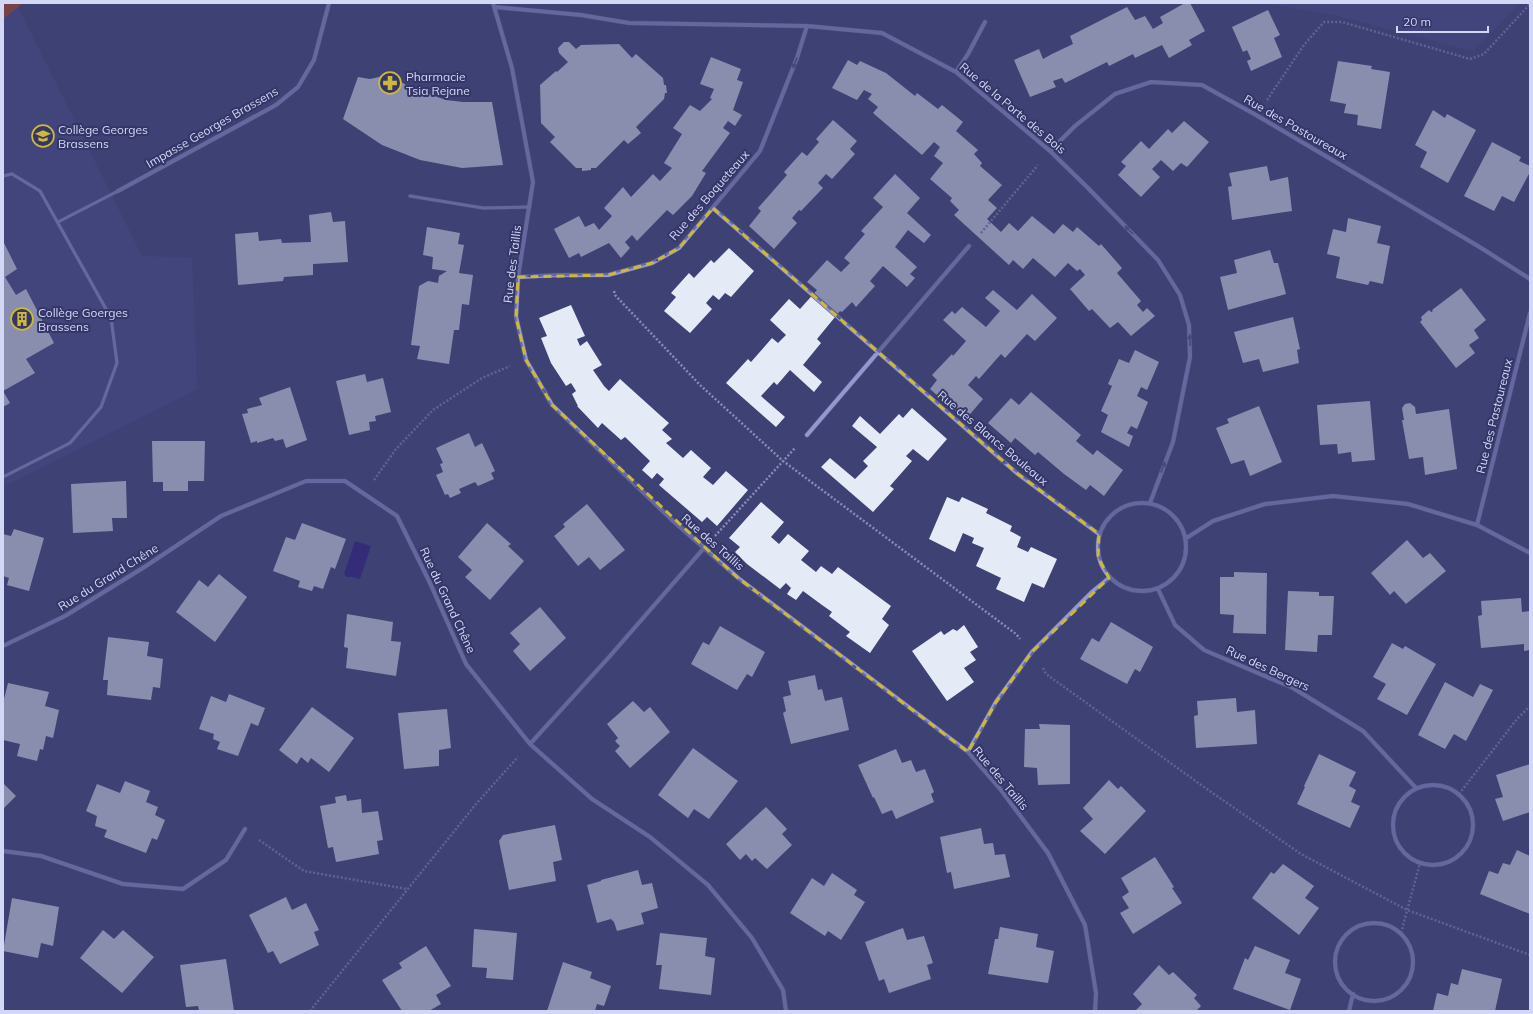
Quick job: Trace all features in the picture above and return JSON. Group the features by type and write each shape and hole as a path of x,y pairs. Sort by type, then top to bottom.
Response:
{"street":[{"name":"Impasse Georges Brassens","path":"118,191 276,105 298,87 314,60 329,3"},
{"name":"Rue de la Porte des Bois","path":"494,5 581,15 629,23 807,26 882,33 956,72 1050,151 1158,260 1180,295 1189,324 1190,357 1173,442 1150,503"},
{"name":"Rue des Taillis","path":"494,5 512,68 534,182 518,277 516,317 526,360 552,405 672,520 738,578 968,752 1001,790 1048,853 1085,925 1096,993 1095,1011"},
{"path":"956,72 968,54 985,22"},
{"name":"Rue des Boqueteaux","path":"518,277 608,275 652,263 679,248 760,152 797,58 807,26"},
{"name":"Rue des Pastoureaux","path":"1050,151 1075,126 1115,94 1151,82 1202,85 1256,115 1478,246 1530,279"},
{"name":"Rue des Blancs Bouleaux","path":"713,208 1018,474 1099,534"},
{"path":"807,435 969,246"},
{"name":"Rue des Pastoureaux","path":"1477,525 1530,313"},
{"name":"Rue du Grand Chêne","path":"3,646 65,616 146,566 221,516 306,481 345,481 397,516 430,583 466,664 530,744 592,799 650,837 708,885 752,938 783,990 786,1011"},
{"path":"1185,539 1213,521 1265,504 1333,496 1408,504 1477,525 1530,553"},
{"path":"1137,503 1150,503 1163,508 1173,516 1181,526 1185,539 1186,551 1183,563 1177,575 1168,583 1158,589 1145,592 1132,591 1119,586 1109,578 1102,568 1098,557 1097,546 1099,534 1105,522 1114,513 1125,506 1137,503"},
{"path":"530,744 610,656 704,548"},
{"path":"968,752 996,702 1032,652 1092,592 1109,578"},
{"name":"Rue des Bergers","path":"1158,589 1175,625 1204,650 1293,688 1363,731 1416,788"},
{"path":"1427,785 1438,785 1449,788 1459,794 1468,805 1473,818 1473,832 1468,845 1459,856 1447,862 1434,865 1420,863 1408,856 1399,846 1394,834 1393,820 1397,807 1405,796 1416,788 1427,785"},
{"path":"3,851 41,856 123,884 182,889 226,860 245,829"},
{"path":"1377,923 1390,926 1401,933 1409,942 1413,955 1413,968 1409,980 1401,990 1390,997 1378,1000 1365,999 1353,994 1344,986 1338,974 1336,962 1337,949 1344,938 1353,929 1365,924 1377,923"},
{"path":"1349,1011 1353,994"}],"lane":[{"path":"3,176 12,174 40,190 111,318 117,363 101,407 70,443 3,477"},
{"path":"58,222 118,191"},
{"path":"410,196 483,208 530,207"}],"path":[{"path":"1256,115 1304,45 1324,22 1342,22 1470,60 1484,54 1530,4"},
{"path":"969,246 1050,151"},
{"path":"364,493 396,449 433,410 482,378 526,360"},
{"path":"704,548 807,435"},
{"path":"1459,794 1517,719 1530,706"},
{"path":"310,1011 476,804 530,744"},
{"path":"245,829 304,871 407,889"},
{"path":"1401,933 1420,863"}],"highlighted area":[{"path":"713,208 1018,474 1099,534 1098,557 1109,578 1032,652 996,702 968,752 738,578 552,405 526,360 516,317 518,277 608,275 652,263 679,248"}],"shaded area":[{"path":"3,3 23,3 3,19"},
{"path":"1263,3 1520,3 1473,51 1330,14"},
{"name":"Collège Georges Brassens","path":"18,7 142,256 192,258 197,389 3,487 3,15"},
{"path":"355,541 371,546 360,579 347,577 344,574"}],"building":[{"path":"1185,3 1190,3 1205,31 1189,40 1192,45 1169,58 1162,45 1135,58 1133,54 1109,66 1107,62 1065,83 1062,78 1053,81 1056,87 1030,97 1014,60 1039,49 1043,59 1073,44 1070,36 1127,7 1135,20 1145,16 1153,29 1163,23 1160,17"},
{"path":"1268,10 1280,35 1274,38 1282,57 1251,71 1247,61 1251,59 1247,50 1243,52 1232,27"},
{"path":"564,42 569,42 576,49 581,45 619,44 632,58 636,54 663,78 664,85 666,85 667,93 665,93 664,99 636,127 641,133 628,144 624,140 596,168 591,168 591,170 582,171 582,168 576,168 550,142 555,137 541,123 540,85 568,62 559,53 558,48"},
{"path":"711,57 741,69 737,80 743,82 733,110 742,115 735,126 728,121 723,128 730,133 702,171 706,173 692,196 673,215 667,210 637,241 632,235 625,242 630,248 621,258 609,243 581,257 579,253 569,258 554,229 579,216 585,227 594,223 599,230 612,216 604,208 623,187 631,197 653,174 660,181 672,168 664,163 682,134 673,128 690,105 700,111 712,99 710,98 714,89 700,84"},
{"path":"848,60 857,65 860,61 886,73 915,96 917,93 938,109 942,105 963,122 956,131 978,150 974,154 982,163 980,166 1002,185 988,200 997,208 987,219 1001,232 1009,223 1018,231 1032,216 1054,234 1063,224 1073,232 1077,227 1099,246 1101,244 1122,268 1117,273 1141,301 1137,305 1143,312 1147,308 1155,316 1131,336 1118,322 1110,328 1092,309 1089,311 1070,289 1085,275 1080,269 1077,271 1068,263 1055,277 1033,258 1023,269 1013,260 1009,265 954,215 959,210 950,201 952,198 930,179 943,163 934,156 940,147 934,142 922,155 873,113 878,107 868,99 872,94 864,90 857,100 832,88"},
{"path":"1338,61 1372,66 1371,69 1390,72 1381,129 1357,125 1358,115 1344,113 1346,104 1330,101"},
{"path":"387,73 409,87 446,100 463,102 492,102 503,165 462,168 420,160 382,145 343,119 358,77 370,79"},
{"path":"1433,110 1445,118 1447,114 1476,130 1448,183 1420,167 1427,152 1415,145"},
{"path":"833,120 857,141 850,149 855,154 832,179 826,174 818,183 823,188 801,211 799,210 792,218 797,223 774,249 749,226 761,211 758,208 787,175 784,172 802,152 807,156 819,142 816,139"},
{"path":"1184,121 1209,142 1187,167 1181,163 1173,171 1161,160 1152,169 1160,177 1141,197 1118,175 1126,166 1121,162 1141,141 1149,149 1168,129 1172,133"},
{"path":"1492,142 1521,157 1519,161 1530,166 1530,172 1514,202 1502,196 1494,211 1464,196"},
{"path":"1267,166 1270,181 1288,177 1292,211 1232,220 1228,187 1232,186 1229,173"},
{"path":"895,174 920,198 907,213 931,235 924,243 908,230 895,247 917,267 910,274 915,278 907,287 883,266 870,281 875,286 856,307 852,302 842,312 840,311 817,339 821,343 803,365 822,382 814,392 790,370 777,385 774,382 761,396 785,417 776,427 726,383 748,359 751,362 772,338 778,343 786,335 770,320 789,299 800,309 817,290 807,282 827,260 841,272 850,263 844,258 865,234 861,231 883,207 873,198"},
{"path":"331,212 333,222 345,221 348,262 313,264 313,275 284,277 283,281 238,285 235,234 258,232 259,241 281,239 282,243 311,242 309,215"},
{"path":"1348,218 1381,226 1377,243 1390,246 1383,284 1370,281 1368,285 1336,278 1340,257 1327,254 1333,229 1346,232"},
{"path":"427,227 460,233 458,244 464,245 459,273 473,275 469,305 462,304 459,330 454,330 449,364 417,359 420,346 411,345 419,286 428,281 438,283 439,276 447,271 432,269 433,257 423,255"},
{"name":"Collège Goerges Brassens","path":"3,241 17,269 5,277 16,295 26,289 54,343 26,359 35,373 3,391"},
{"path":"729,248 754,271 731,297 725,293 719,300 713,295 706,303 712,309 690,333 664,311 676,297 671,293 689,273 694,278 711,260 714,263"},
{"path":"1270,250 1274,263 1278,263 1286,294 1228,310 1220,277 1237,273 1234,260"},
{"path":"1461,288 1486,320 1474,330 1479,338 1469,345 1475,353 1456,368 1420,322 1422,320 1421,317 1429,310 1431,312 1433,311 1432,310"},
{"path":"993,290 1017,310 1032,294 1057,318 1035,341 1027,334 1005,358 1001,354 979,379 976,376 968,385 983,399 965,420 930,389 937,380 932,375 952,354 953,356 966,341 943,320 952,311 955,314 962,307 986,327 1000,311 985,298"},
{"path":"571,305 585,336 577,339 580,346 587,341 602,365 593,370 604,386 609,391 620,379 669,423 662,430 672,439 666,443 683,458 691,450 711,468 703,477 713,485 726,471 748,490 717,526 707,517 702,522 659,485 664,479 657,473 652,479 642,470 650,461 625,437 621,440 602,423 598,428 577,406 572,394 576,391 571,383 566,386 551,363 541,338 547,336 539,318"},
{"path":"1293,317 1300,349 1297,350 1299,363 1263,372 1259,359 1243,363 1234,332"},
{"path":"1135,350 1159,362 1147,390 1141,387 1137,396 1148,402 1137,429 1131,426 1127,433 1133,436 1129,447 1101,432 1108,415 1101,411 1112,386 1108,384 1119,359 1129,363"},
{"path":"365,374 367,382 383,378 391,412 375,416 376,421 369,422 370,430 349,435 336,381"},
{"path":"290,387 307,440 286,448 283,439 275,441 273,438 257,443 257,441 251,443 242,414 248,413 247,409 262,405 259,398"},
{"path":"3,391 10,403 3,407"},
{"path":"1031,392 1081,435 1076,441 1093,455 1097,450 1123,470 1104,496 1090,485 1086,490 1038,452 1035,455 1015,438 1011,443 988,423 1011,398 1019,405"},
{"path":"1370,401 1375,460 1352,462 1351,452 1338,454 1337,444 1320,445 1317,405"},
{"path":"1410,403 1415,407 1416,414 1449,409 1457,469 1425,475 1423,457 1409,459 1402,420 1404,420 1402,408 1405,404"},
{"path":"1259,406 1282,462 1250,476 1244,460 1231,464 1216,428 1229,423 1227,419"},
{"path":"912,408 947,439 928,461 913,449 906,456 912,461 890,486 894,489 873,512 821,467 830,458 855,479 868,466 863,461 877,447 852,426 860,416 880,434 899,414 903,418"},
{"path":"469,433 475,447 482,443 495,471 491,473 494,479 478,486 475,482 459,489 461,493 450,498 448,494 445,495 436,475 443,472 440,464 443,463 436,448"},
{"path":"152,441 205,441 204,481 188,481 188,491 163,491 163,482 153,482"},
{"path":"126,481 127,518 112,518 113,531 73,533 71,484"},
{"path":"947,497 959,502 962,497 988,509 986,513 1012,526 1010,531 1021,537 1017,547 1028,552 1031,547 1057,559 1044,588 1032,583 1024,602 996,589 1001,578 976,566 984,548 972,543 974,538 963,533 955,552 929,539"},
{"path":"761,502 784,522 771,537 779,544 788,534 809,551 801,560 816,572 821,566 832,574 838,567 891,606 882,619 889,625 870,653 846,636 850,632 829,616 832,612 803,591 796,600 787,594 791,588 786,583 780,589 747,564 735,552 740,547 729,538"},
{"path":"587,504 625,550 600,570 589,557 578,566 554,536 565,527 563,524"},
{"path":"302,523 346,539 335,569 331,567 323,589 314,586 312,591 298,587 300,581 273,571 286,537 295,540"},
{"path":"487,523 511,544 508,546 524,561 490,600 465,577 472,570 458,557"},
{"path":"14,529 44,538 29,591 7,585 9,578 3,576 3,534 11,536"},
{"path":"1407,540 1423,558 1430,553 1446,571 1406,604 1394,591 1390,595 1371,573"},
{"path":"1234,572 1267,573 1266,634 1233,633 1234,615 1220,614 1220,577 1234,577"},
{"path":"219,574 247,597 215,642 176,612 199,580 208,587"},
{"path":"1288,591 1319,592 1319,596 1334,596 1332,635 1318,635 1317,652 1285,650"},
{"path":"1521,598 1522,612 1530,611 1530,650 1524,651 1524,644 1481,648 1478,616 1482,615 1481,601"},
{"path":"540,607 566,638 530,671 513,651 520,644 510,633"},
{"path":"347,614 393,622 391,641 401,642 396,676 346,668 348,648 344,647"},
{"path":"1111,622 1153,647 1140,672 1135,669 1127,684 1080,659 1092,638 1099,642"},
{"path":"964,625 978,647 970,652 976,660 964,668 974,682 947,701 912,651 941,631 944,635 953,629 957,631"},
{"path":"720,626 765,652 752,677 747,674 737,690 691,664 703,642 709,645"},
{"path":"108,637 149,642 147,656 163,659 160,688 153,687 151,700 107,695 108,680 103,680"},
{"path":"1392,643 1403,649 1405,646 1436,664 1407,715 1377,699 1386,684 1373,677"},
{"path":"815,675 818,690 822,689 825,701 842,697 849,730 791,744 783,713 786,711 783,697 791,695 788,681"},
{"path":"1445,682 1473,697 1480,684 1493,690 1466,741 1454,734 1445,749 1418,735"},
{"path":"8,683 49,692 45,706 59,710 53,738 46,736 43,750 40,749 37,761 17,756 20,744 3,740 3,703"},
{"path":"229,694 265,708 258,726 251,723 238,756 217,749 220,742 213,739 214,734 199,729 211,696 226,702"},
{"path":"1236,698 1237,712 1255,710 1257,744 1196,748 1194,716 1198,715 1197,701"},
{"path":"633,701 644,712 650,707 670,732 630,768 615,751 620,746 615,741 618,738 607,724"},
{"path":"312,707 354,738 329,772 311,758 308,763 301,757 297,764 279,750"},
{"path":"447,709 451,748 439,750 439,766 404,769 398,713"},
{"path":"1039,724 1070,725 1070,784 1038,785 1037,768 1024,767 1025,729 1040,729"},
{"path":"693,748 738,781 709,819 694,809 688,818 658,795"},
{"path":"896,749 902,763 911,760 916,772 925,769 934,792 931,794 934,802 896,819 892,810 882,814 858,765"},
{"path":"1319,754 1356,772 1349,786 1356,790 1351,802 1360,806 1350,828 1297,804"},
{"path":"1530,764 1530,812 1503,821 1495,799 1503,797 1496,775"},
{"path":"1109,780 1118,789 1121,786 1146,811 1105,854 1080,831 1093,819 1083,808"},
{"path":"125,781 150,791 146,802 158,807 155,815 165,820 157,840 152,838 146,853 104,837 107,830 95,826 97,816 86,811 97,784 120,793"},
{"path":"3,783 16,796 3,809"},
{"path":"346,795 347,801 361,799 362,813 378,811 383,840 377,841 379,854 336,862 333,847 328,848 320,806 336,803 335,797"},
{"path":"766,807 787,829 782,834 792,845 767,869 755,858 752,861 746,854 740,860 726,844"},
{"path":"555,825 562,860 553,862 556,881 509,890 499,841 503,835"},
{"path":"981,828 984,844 993,843 995,855 1005,854 1010,877 954,889 951,872 947,873 940,837"},
{"path":"1517,850 1530,856 1530,914 1480,894 1489,871 1498,874 1503,863 1510,865"},
{"path":"1155,857 1182,903 1133,934 1120,913 1129,908 1122,897 1129,892 1121,878"},
{"path":"1283,864 1314,886 1305,898 1319,908 1299,935 1252,898 1271,872 1274,874"},
{"path":"638,870 642,885 652,883 658,908 641,913 644,924 617,931 614,922 611,919 597,923 587,885"},
{"path":"832,873 857,890 854,895 865,902 841,940 828,931 825,936 790,913 812,878 824,886"},
{"path":"286,897 292,910 306,903 319,930 314,932 319,945 280,964 273,951 268,953 249,915"},
{"path":"12,898 59,907 53,946 41,943 38,958 3,951"},
{"path":"1000,927 1038,934 1036,947 1054,951 1048,983 988,974 995,939 998,939"},
{"path":"903,928 907,940 924,936 933,963 927,965 931,979 889,993 884,979 879,981 865,942"},
{"path":"474,929 517,933 513,980 486,978 487,968 472,967"},
{"path":"103,930 114,939 123,930 154,957 122,993 80,958"},
{"path":"660,933 707,938 705,956 715,958 711,995 659,989 662,965 656,965"},
{"path":"426,946 451,986 436,995 441,1004 429,1011 402,1011 382,980 402,968 399,963"},
{"path":"1255,946 1290,960 1285,973 1301,979 1290,1010 1233,989 1245,958 1248,960"},
{"path":"226,959 234,1011 199,1011 198,1006 186,1007 180,965"},
{"path":"563,962 592,972 590,978 611,986 604,1006 597,1004 595,1011 547,1011"},
{"path":"1159,965 1169,975 1173,972 1197,995 1194,998 1201,1006 1196,1011 1135,1011 1142,1004 1133,994"},
{"path":"1462,969 1502,979 1495,1011 1433,1011 1437,993 1448,996 1451,983 1458,985"}],"place":[{"name":"Pharmacie Tsia Rejane","path":"390,83"},
{"name":"Collège Georges Brassens","path":"43,136"},
{"name":"Collège Goerges Brassens","path":"22,319"}]}
